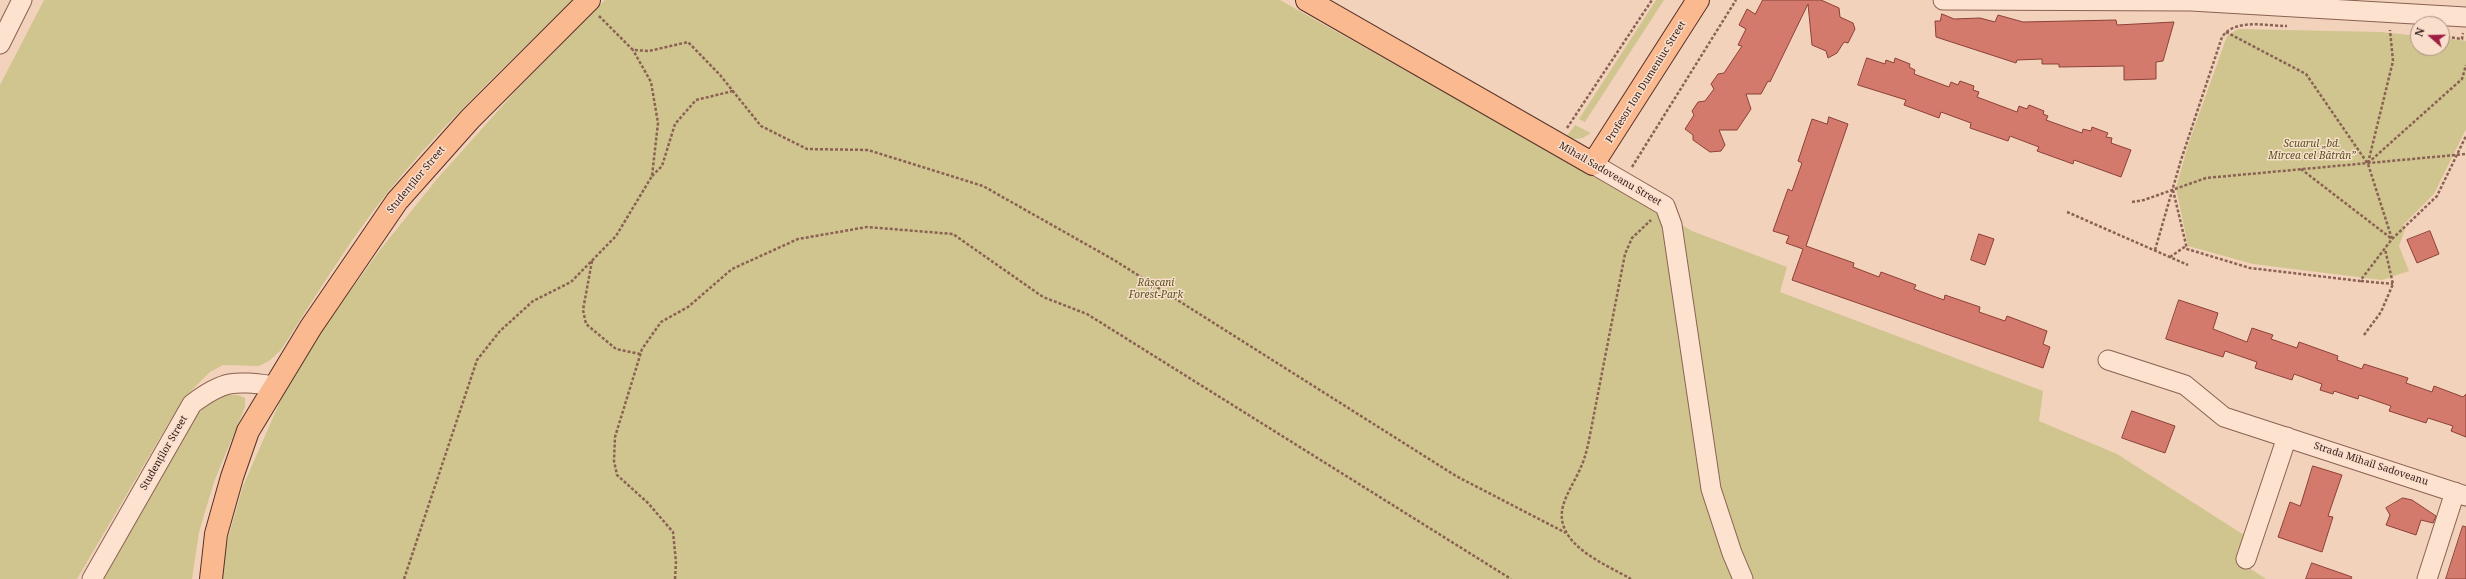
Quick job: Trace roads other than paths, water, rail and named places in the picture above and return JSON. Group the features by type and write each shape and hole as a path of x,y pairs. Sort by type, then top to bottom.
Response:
{"main road":[{"name":"Mihail Sadoveanu Street","path":"1307,0 1593,164"},
{"name":"Profesor Ion Dumeniuc Street","path":"1593,164 1698,0"},
{"name":"Studenților Street","path":"210,579 216,534 232,477 248,431 315,321 397,201 470,119 587,2"}],"street":[{"path":"0,44 22,0"},
{"path":"1943,0 2191,1 2466,17"},
{"name":"Mihail Sadoveanu Street","path":"1593,164 1665,206 1672,225 1711,489 1732,553 1743,579"},
{"name":"Strada Mihail Sadoveanu","path":"2108,360 2185,385 2224,417 2460,494 2427,579"},
{"name":"Studenților Street","path":"92,579 192,404 213,388 238,381 275,386"},
{"path":"2246,559 2287,437"}],"park label":[{"name":"Scuarul „bd. Mircea cel Bătrân”","path":"2312,150"},
{"name":"Râșcani Forest-Park","path":"1156,288"}]}
